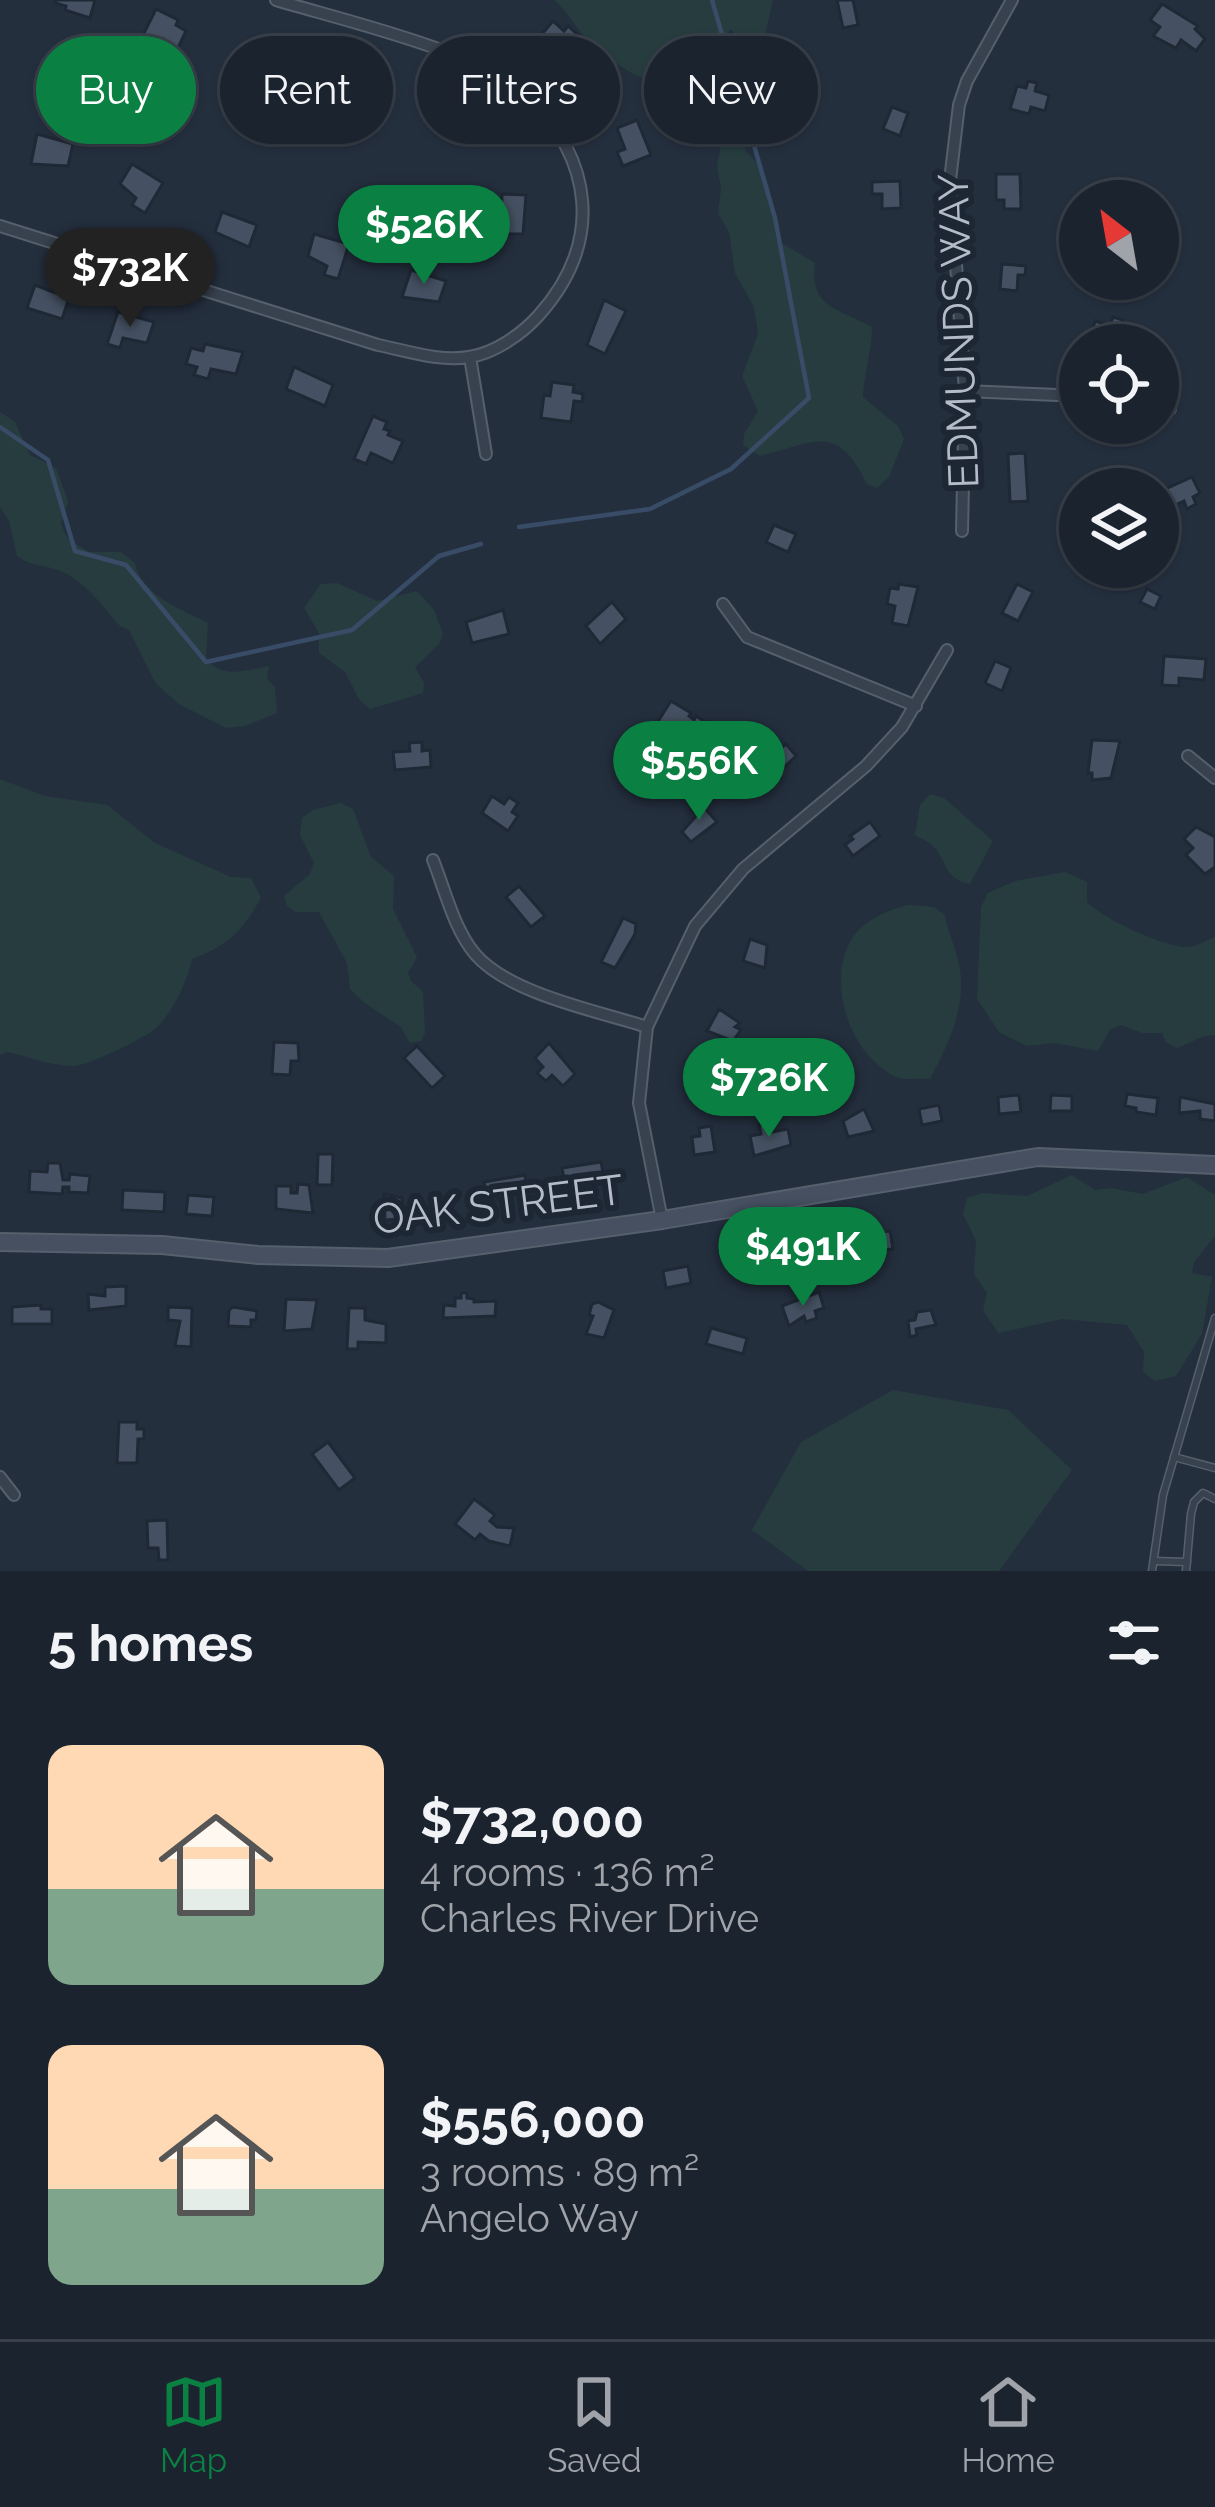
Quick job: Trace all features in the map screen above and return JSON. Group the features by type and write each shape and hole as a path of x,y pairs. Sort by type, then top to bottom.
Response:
{"main road":[{"name":"OAK STREET","path":"0,1242 162,1245 258,1255 388,1258 662,1220 1038,1157 1215,1165"}],"street":[{"path":"0,226 378,345 437,357 470,357 517,334 565,284 580,249 583,217 575,166 548,121 514,86 450,55 276,0"},
{"name":"EDMUNDS WAY","path":"962,531 965,391 950,180 953,147 967,81 1012,0"},
{"path":"470,357 486,454"},
{"path":"965,391 1059,395"},
{"path":"723,604 748,638 916,706"},
{"path":"662,1220 638,1103 647,1027 695,926 743,869 866,766 916,706 947,650"},
{"path":"1188,756 1215,778"},
{"path":"433,860 459,928 476,955 502,976 647,1027"},
{"path":"0,1477 14,1495"}],"lane":[{"path":"1152,1571 1174,1456 1215,1318"},
{"path":"1174,1456 1215,1468"},
{"path":"1153,1561 1186,1567 1194,1502 1203,1493 1215,1498"}],"green space":[{"path":"554,0 773,0 765,36 736,36 731,29 726,36 644,36 644,78 620,66 620,36 584,36"},
{"path":"721,144 745,144 768,183 777,240 815,263 817,290 828,305 872,327 863,397 898,426 904,439 889,477 877,488 867,484 856,464 835,444 811,442 760,456 743,445 758,411 742,376 758,334 754,307 735,273 729,232 718,214"},
{"path":"0,412 15,422 30,455 56,468 68,501 61,524 68,539 89,552 121,552 135,563 154,592 208,623 206,658 212,665 234,672 269,666 267,679 275,687 277,713 226,728 179,704 156,684 129,630 87,589 63,572 17,556 9,521 0,507"},
{"path":"337,583 377,601 417,591 434,610 443,634 415,667 424,683 423,693 370,709 345,672 319,653 319,633 304,608 321,584"},
{"path":"0,779 45,796 107,805 155,843 231,877 251,878 261,898 233,936 192,959 180,994 153,1031 81,1065 57,1065 8,1052 0,1055"},
{"path":"930,794 944,798 993,841 970,884 955,878 934,847 915,835 920,805"},
{"path":"341,803 353,809 371,857 394,876 393,909 417,957 408,973 423,992 425,1033 421,1041 410,1043 401,1027 350,989 347,963 319,912 295,912 287,906 284,896 309,875 314,863 300,835 302,818"},
{"path":"1065,872 1087,882 1087,902 1134,931 1187,947 1215,937 1215,1035 1176,1048 1162,1033 1142,1033 1121,1025 1110,1030 1098,1051 1055,1043 1027,1046 999,1032 977,999 981,907 988,893 1015,881"},
{"path":"909,905 934,907 945,915 961,976 955,1022 930,1079 898,1078 878,1065 854,1033 842,994 841,974 853,937 878,916"},
{"path":"1072,1175 1095,1190 1143,1194 1187,1177 1215,1195 1215,1236 1194,1262 1192,1273 1212,1277 1202,1334 1176,1376 1155,1381 1143,1372 1144,1352 1127,1325 1062,1319 998,1333 983,1310 987,1293 974,1274 976,1241 963,1214 967,1198 982,1193 1027,1196"},
{"path":"893,1390 1008,1410 1072,1470 999,1571 808,1571 752,1530 801,1442"}],"building":[{"path":"56,0 95,0 90,18 65,10"},
{"path":"837,0 853,0 858,25 843,28"},
{"path":"1162,4 1198,26 1195,29 1205,39 1196,51 1181,40 1176,48 1153,36 1160,27 1150,20"},
{"path":"156,9 178,20 176,25 186,31 184,36 142,36"},
{"path":"553,21 578,35 577,36 540,36"},
{"path":"1028,81 1037,83 1035,91 1049,95 1045,111 1031,107 1029,114 1010,109 1017,86 1026,88"},
{"path":"892,107 908,113 900,136 883,129"},
{"path":"637,120 651,155 623,166 617,152 625,149 620,127"},
{"path":"36,139 36,144 73,144 68,166 31,164"},
{"path":"132,164 163,183 145,213 132,205 136,198 120,184"},
{"path":"996,174 1020,174 1021,209 1004,209 1004,200 996,200"},
{"path":"900,181 901,208 882,209 882,194 872,194 872,182"},
{"path":"502,194 526,195 523,234 501,234"},
{"path":"222,212 257,225 249,247 215,232"},
{"path":"314,234 349,244 338,279 324,275 327,266 308,256"},
{"path":"1002,264 1026,266 1025,275 1018,275 1017,291 1000,289"},
{"path":"411,270 446,281 439,302 402,297"},
{"path":"35,285 69,298 62,319 27,308"},
{"path":"604,300 626,311 605,354 587,345"},
{"path":"118,312 154,322 147,343 123,338 120,348 107,344"},
{"path":"205,344 243,352 236,374 211,369 208,379 194,375 197,367 186,364 191,348 203,351"},
{"path":"294,367 333,385 325,406 286,389"},
{"path":"552,382 574,385 573,392 583,394 582,402 574,401 571,422 541,418 544,395 550,396"},
{"path":"373,416 387,422 388,435 403,441 393,463 371,453 366,464 354,459"},
{"path":"1025,453 1028,501 1010,502 1008,454"},
{"path":"1192,477 1200,493 1193,497 1196,504 1187,509 1184,501 1179,503 1179,483"},
{"path":"774,525 796,534 788,552 766,542"},
{"path":"899,584 918,587 908,626 892,623 895,606 887,604 890,588 898,589"},
{"path":"1017,584 1033,592 1018,621 1002,613"},
{"path":"1147,589 1161,596 1155,609 1140,602"},
{"path":"612,602 626,619 600,644 586,626"},
{"path":"503,610 509,634 472,643 466,622"},
{"path":"1164,656 1206,659 1204,680 1179,678 1179,686 1162,685"},
{"path":"995,661 1011,668 1002,691 985,683"},
{"path":"671,701 694,720 696,716 712,726 701,742 682,727 671,723 667,730 657,723"},
{"path":"1092,740 1120,741 1111,778 1092,780 1088,773"},
{"path":"422,742 422,751 430,750 431,767 395,770 393,752 410,751 409,743"},
{"path":"786,744 796,756 772,779 759,766 770,757 764,750 770,745 776,752"},
{"path":"492,796 504,804 509,797 518,803 512,812 518,816 508,831 482,813"},
{"path":"700,803 717,822 691,842 682,832 696,816 691,810"},
{"path":"870,822 880,836 853,856 845,845"},
{"path":"1196,827 1215,837 1215,867 1205,874 1186,855 1193,848 1184,839"},
{"path":"519,886 545,916 531,927 506,897"},
{"path":"623,918 636,924 635,934 615,968 601,962"},
{"path":"750,939 767,945 765,968 743,961"},
{"path":"719,1009 740,1023 733,1041 707,1031"},
{"path":"274,1042 298,1043 299,1061 291,1061 290,1075 272,1074"},
{"path":"549,1043 575,1074 563,1086 552,1075 546,1081 537,1073 543,1067 535,1058"},
{"path":"417,1046 445,1076 432,1088 404,1058"},
{"path":"1127,1094 1158,1098 1156,1115 1125,1106"},
{"path":"1019,1095 1021,1112 999,1114 998,1097"},
{"path":"1051,1095 1072,1096 1072,1111 1050,1111"},
{"path":"1180,1097 1215,1104 1215,1121 1200,1119 1200,1111 1179,1113"},
{"path":"939,1105 942,1121 922,1125 919,1109"},
{"path":"864,1109 874,1131 848,1137 843,1121"},
{"path":"771,1123 772,1132 788,1129 791,1145 754,1156 750,1136 761,1134 759,1125"},
{"path":"711,1126 715,1152 694,1155 692,1137 700,1136 699,1128"},
{"path":"318,1154 333,1154 332,1185 317,1185"},
{"path":"601,1162 604,1177 566,1188 562,1168"},
{"path":"48,1163 60,1163 63,1180 69,1180 70,1174 90,1176 88,1193 69,1192 69,1187 63,1187 62,1194 29,1192 30,1171 47,1172"},
{"path":"525,1175 527,1192 487,1202 484,1182"},
{"path":"298,1184 309,1185 313,1213 276,1209 276,1186 291,1186 291,1193 297,1193"},
{"path":"123,1190 165,1192 164,1212 122,1210"},
{"path":"384,1194 402,1198 402,1219 385,1220"},
{"path":"188,1195 214,1197 212,1216 186,1214"},
{"path":"890,1231 893,1249 864,1251 862,1242 870,1241 869,1233"},
{"path":"688,1266 691,1283 666,1288 663,1271"},
{"path":"126,1286 126,1306 89,1310 88,1294 105,1296 105,1287"},
{"path":"819,1292 824,1308 815,1311 817,1318 806,1322 804,1316 789,1326 782,1306"},
{"path":"461,1293 474,1302 496,1301 495,1316 443,1318 444,1305 455,1306"},
{"path":"286,1299 317,1300 312,1329 284,1331"},
{"path":"592,1304 614,1310 604,1338 586,1334"},
{"path":"41,1305 41,1309 52,1309 52,1324 12,1324 12,1307"},
{"path":"168,1307 192,1308 191,1347 175,1346 180,1321 168,1320"},
{"path":"233,1307 257,1311 251,1327 228,1326"},
{"path":"349,1308 365,1308 365,1320 386,1324 386,1343 358,1342 358,1349 347,1349"},
{"path":"931,1310 936,1325 916,1329 917,1335 910,1337 908,1321 915,1320 917,1312"},
{"path":"711,1328 747,1338 743,1354 706,1344"},
{"path":"119,1422 137,1422 137,1429 144,1429 144,1439 138,1439 137,1463 117,1463"},
{"path":"328,1442 355,1478 339,1490 312,1454"},
{"path":"474,1499 495,1515 490,1521 497,1527 514,1528 510,1546 480,1534 475,1540 455,1524"},
{"path":"167,1520 168,1560 159,1560 158,1548 148,1548 147,1521"}],"waterway":[{"path":"519,527 650,509 731,469 809,398 775,218 712,0"},
{"path":"0,427 48,460 75,551 126,565 206,662 352,630 439,556 481,544"}]}
